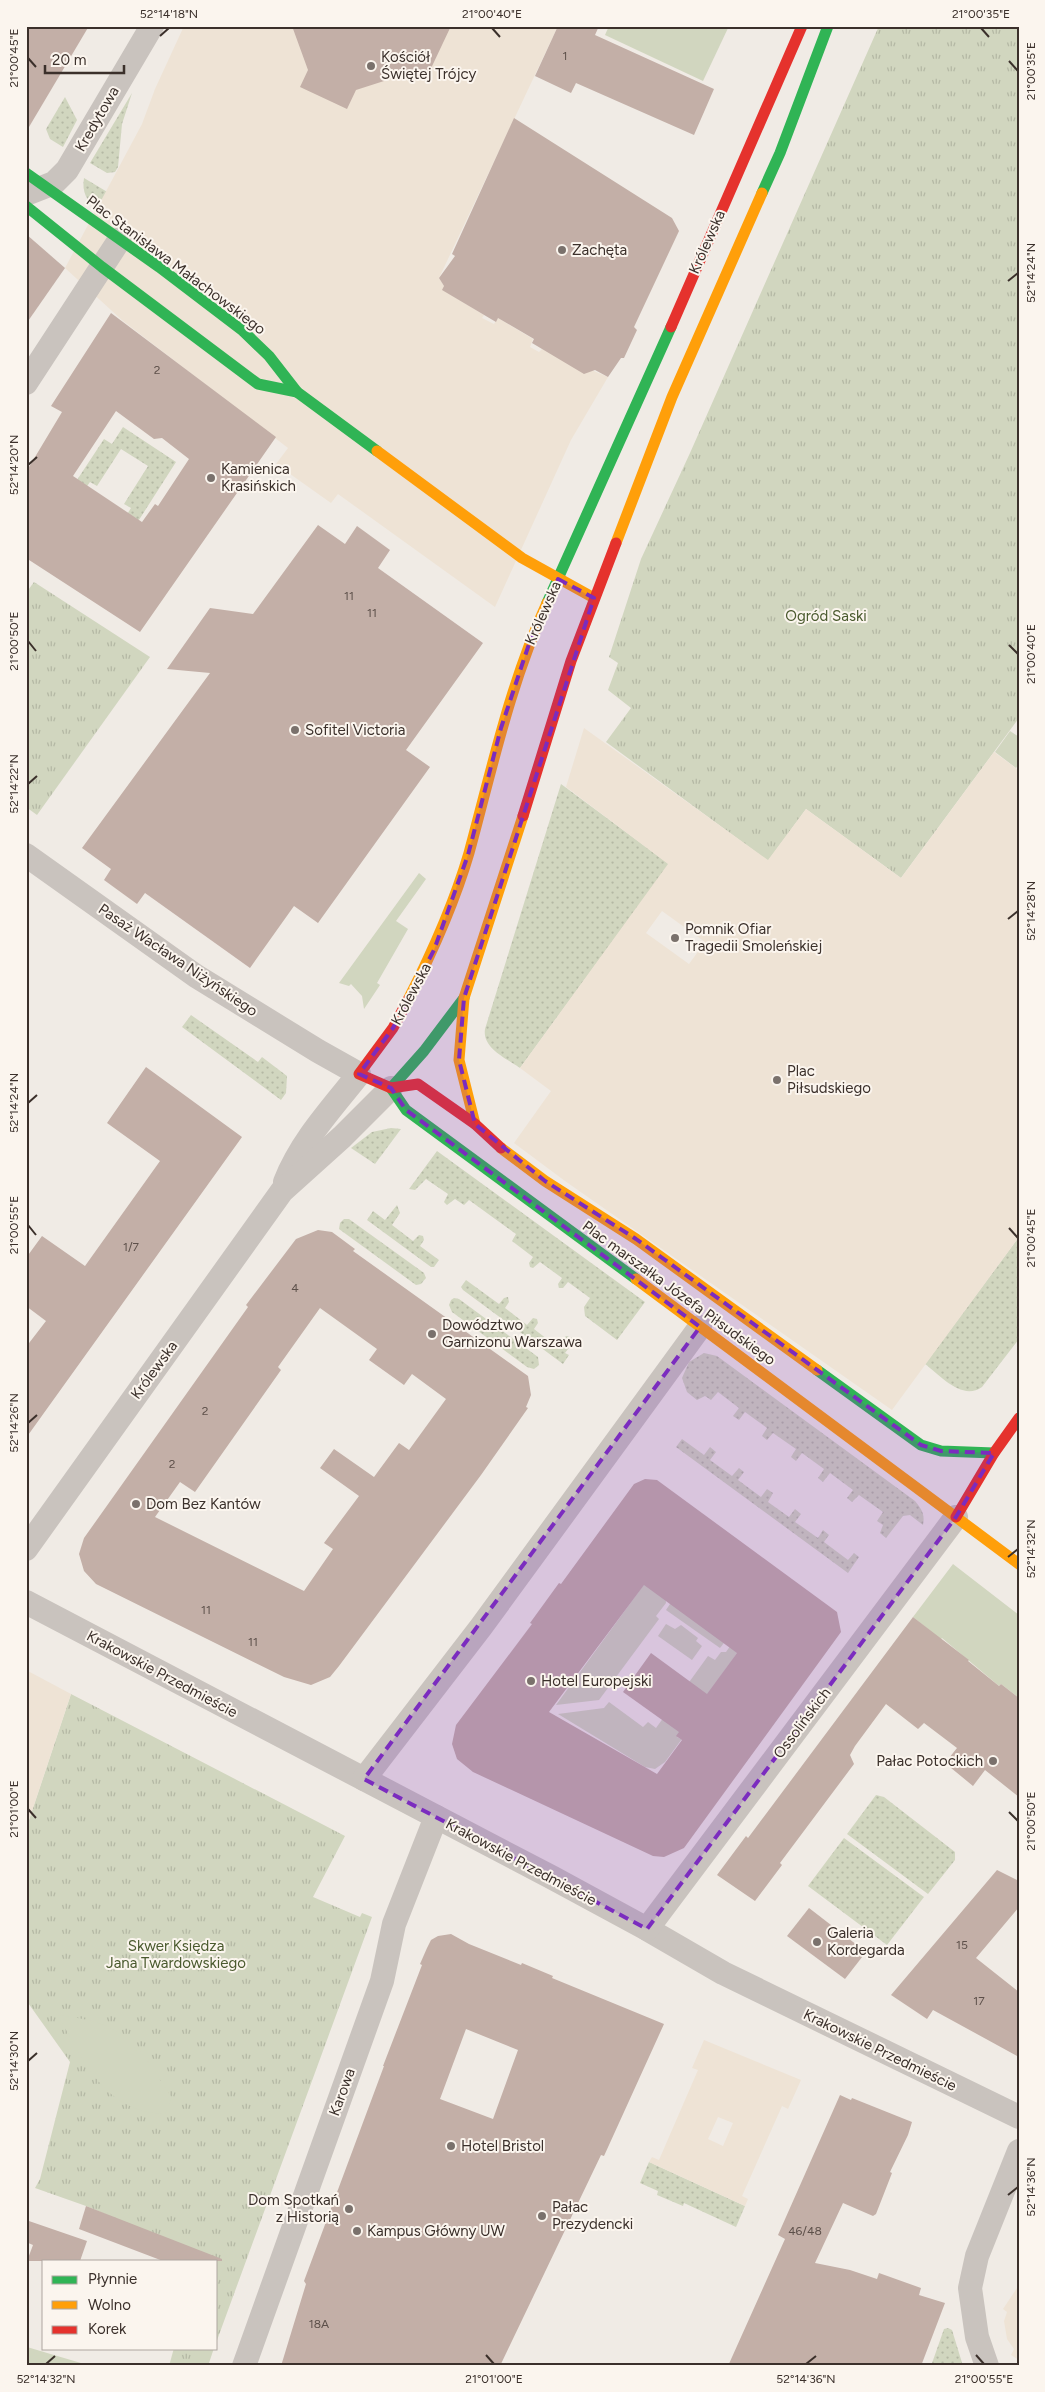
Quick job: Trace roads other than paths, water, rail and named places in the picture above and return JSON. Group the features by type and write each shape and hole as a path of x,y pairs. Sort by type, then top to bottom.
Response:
{"street":[{"name":"Kredytowa","path":"36,191 61,177 72,162 152,26"},
{"name":"Królewska","path":"282,1191 292,1164 309,1138 393,1028 434,950 468,855 502,728 531,638 802,26"},
{"name":"Królewska","path":"464,998 571,661 594,598 672,397 780,152 828,26"},
{"name":"Plac Stanisława Małachowskiego","path":"26,173 36,191 120,239 257,343 297,392 505,546 558,579 594,598"},
{"name":"Plac Stanisława Małachowskiego","path":"26,206 102,267 258,384 297,392"},
{"path":"26,383 120,239"},
{"name":"Pasaż Wacława Niżyńskiego","path":"26,856 196,976 359,1074"},
{"path":"359,1074 391,1088 424,1050 464,998"},
{"path":"464,998 459,1060 475,1124"},
{"name":"Plac marszałka Józefa Piłsudskiego","path":"994,1453 941,1451 921,1445 636,1239 508,1155 475,1124 418,1084 391,1088 406,1110 1019,1564"},
{"name":"Królewska","path":"26,1549 282,1191 342,1137 391,1088"},
{"path":"364,1779 481,1627 700,1327"},
{"path":"956,1517 994,1453 1019,1418"},
{"name":"Ossolińskich","path":"647,1929 956,1517"},
{"name":"Krakowskie Przedmieście","path":"26,1602 647,1929 723,1973 1019,2116"},
{"name":"Karowa","path":"244,2366 382,1981 394,1924 436,1817"},
{"path":"987,2366 977,2337 970,2288 977,2256 1019,2152"}],"place":[{"name":"Kościół Świętej Trójcy","path":"371,66"},
{"name":"Zachęta","path":"562,250"},
{"name":"Kamienica Krasińskich","path":"211,478"},
{"name":"Sofitel Victoria","path":"295,730"},
{"name":"Pomnik Ofiar Tragedii Smoleńskiej","path":"675,938"},
{"name":"Plac Piłsudskiego","path":"777,1080"},
{"name":"Dowództwo Garnizonu Warszawa","path":"432,1334"},
{"name":"Dom Bez Kantów","path":"136,1504"},
{"name":"Hotel Europejski","path":"531,1681"},
{"name":"Pałac Potockich","path":"993,1761"},
{"name":"Galeria Kordegarda","path":"817,1942"},
{"name":"Hotel Bristol","path":"451,2146"},
{"name":"Dom Spotkań z Historią","path":"349,2209"},
{"name":"Pałac Prezydencki","path":"542,2216"},
{"name":"Kampus Główny UW","path":"357,2231"}],"park label":[{"name":"Ogród Saski","path":"826,616"},
{"name":"Skwer Księdza Jana Twardowskiego","path":"176,1954"}]}
